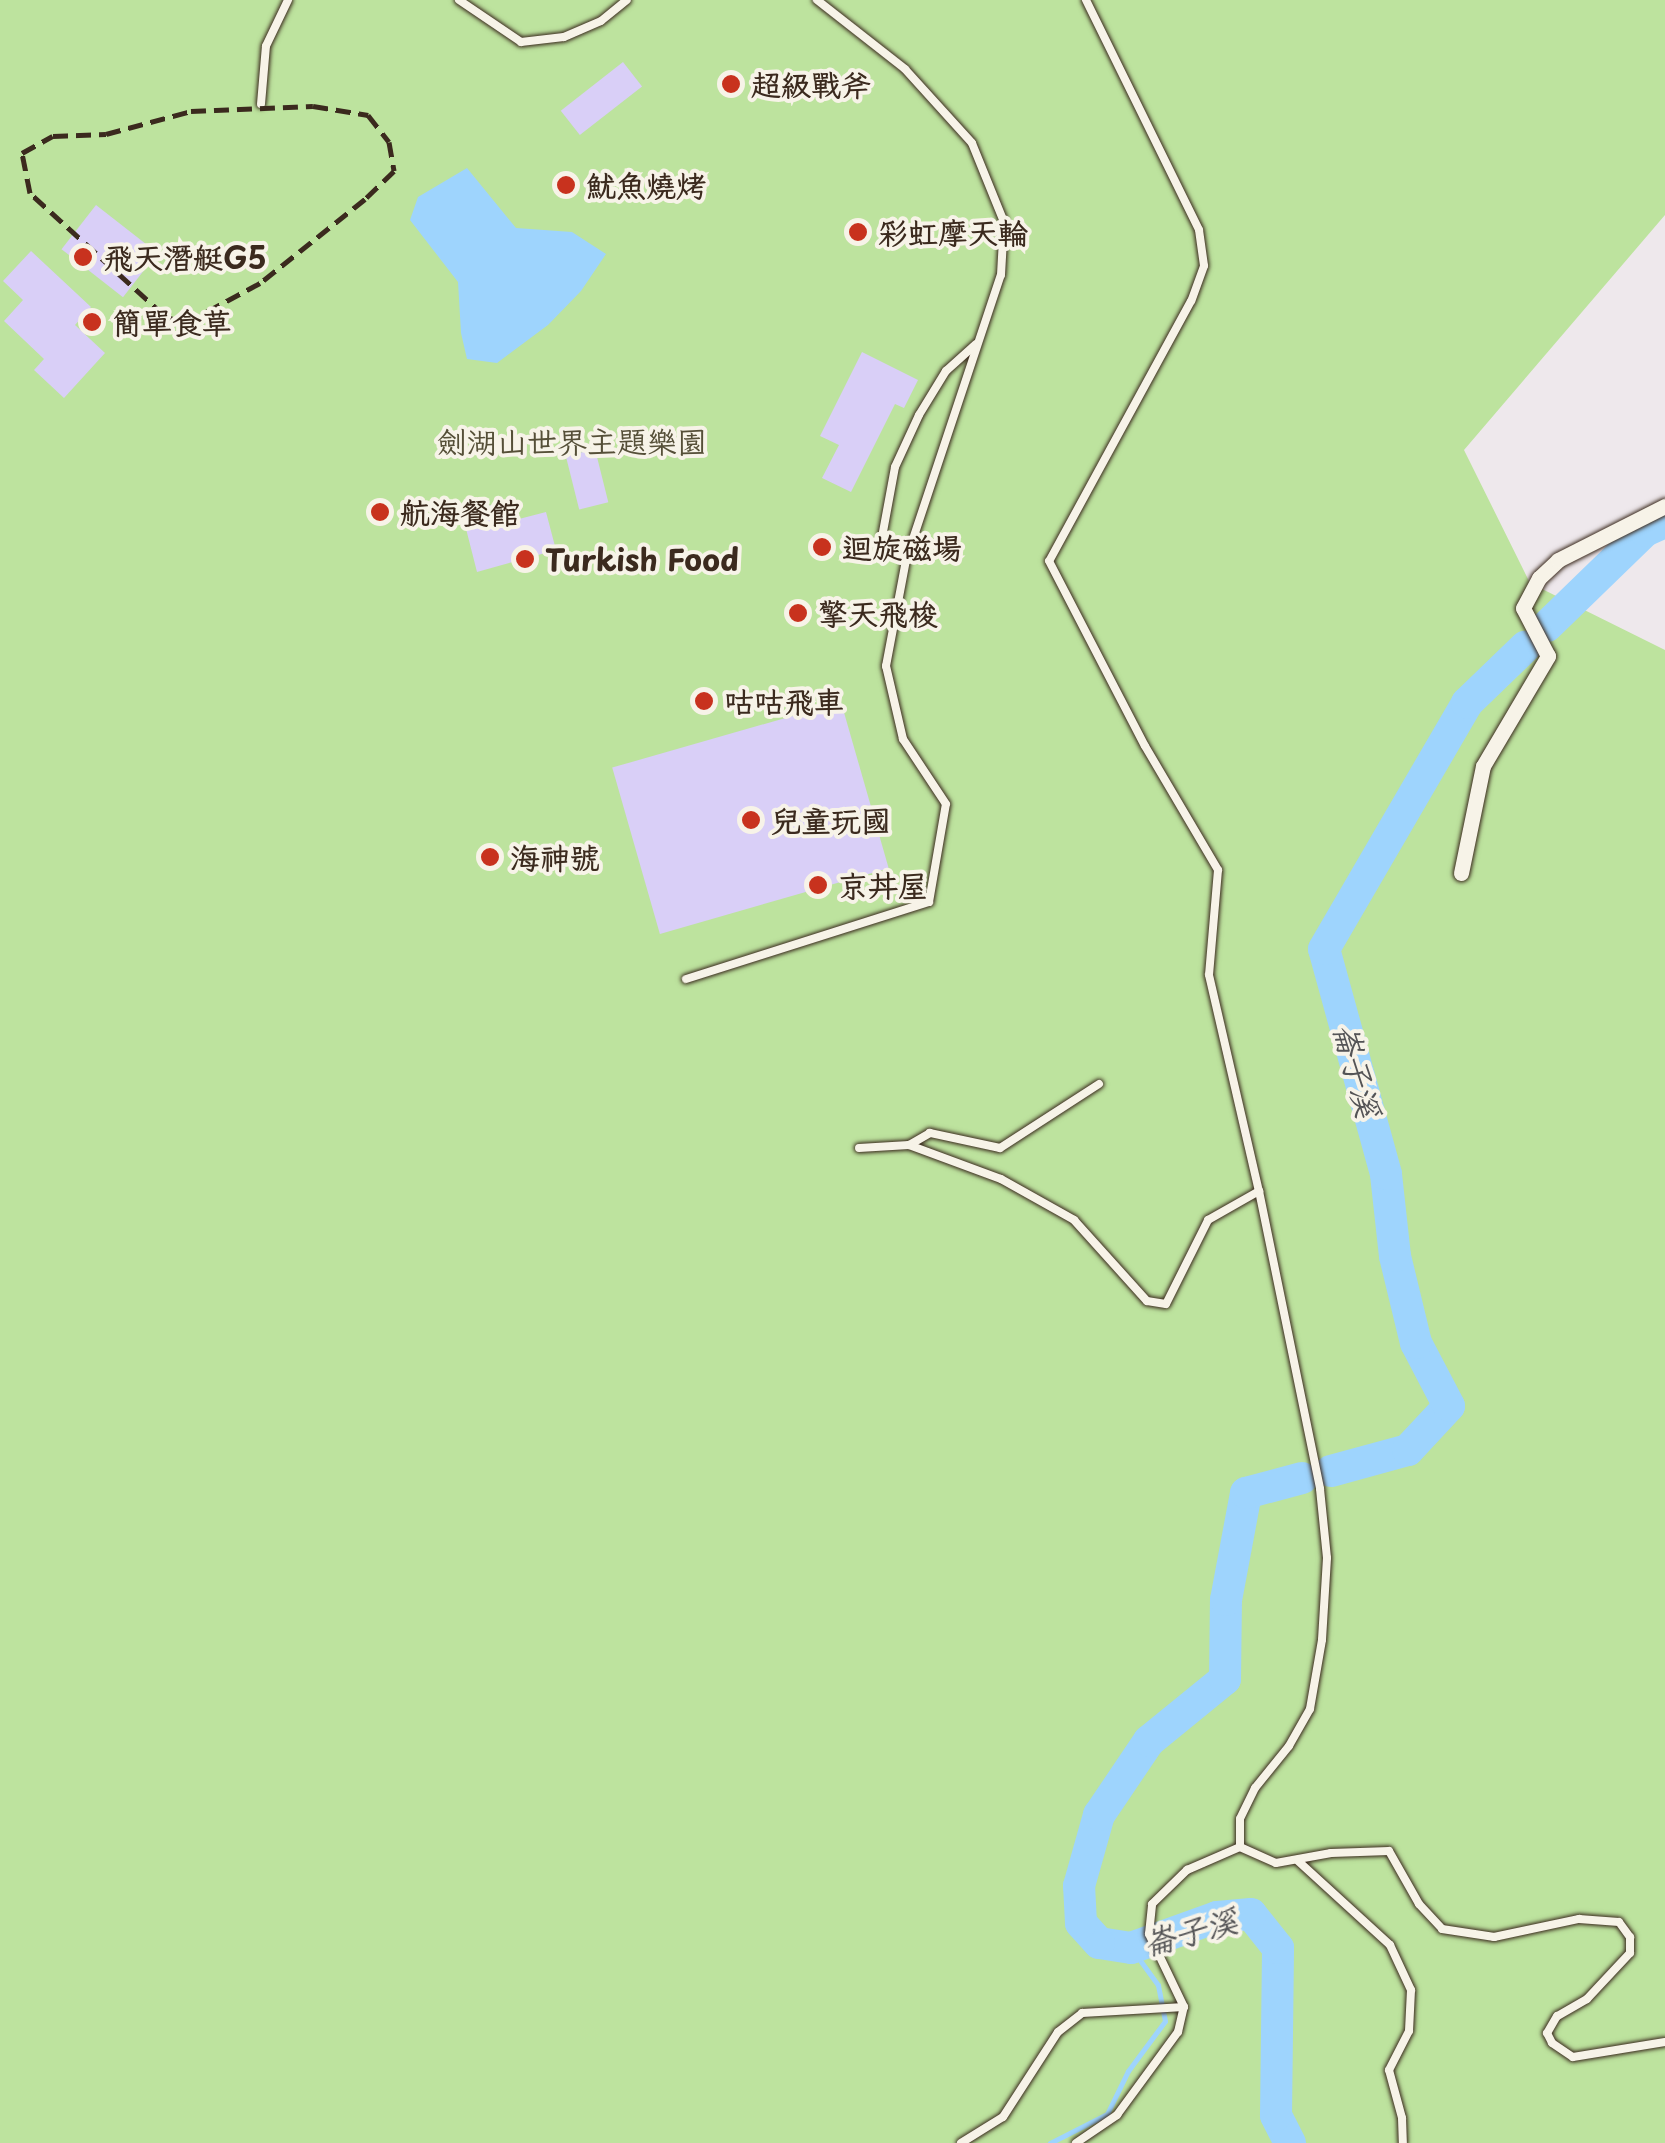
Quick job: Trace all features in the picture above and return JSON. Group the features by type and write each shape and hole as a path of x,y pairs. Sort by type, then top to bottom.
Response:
{"street":[{"path":"1461,873 1483,766 1548,656 1523,608 1539,578 1558,560 1665,506"}],"lane":[{"path":"261,104 266,46 288,0"},
{"path":"460,0 521,42 564,37 601,21 627,0"},
{"path":"686,980 929,902 946,804 903,738 886,666 906,560 1002,276 1004,222 972,143 904,70 816,0"},
{"path":"1086,0 1199,230 1204,266 1191,301 1050,561 1144,746 1218,870 1210,975 1260,1192 1320,1489 1327,1558 1322,1640 1310,1709 1289,1746 1256,1788 1240,1820 1240,1847"},
{"path":"880,548 895,467 919,414 946,371 979,341"},
{"path":"909,1145 930,1133 1000,1148 1099,1084"},
{"path":"859,1148 909,1145 1001,1179 1074,1220 1147,1301 1166,1304 1208,1220 1260,1192"},
{"path":"1076,2143 1117,2115 1178,2032 1184,2007 1149,1934 1152,1904 1187,1870 1240,1847 1276,1863 1388,1851 1419,1904 1442,1929 1494,1937 1579,1919 1619,1922 1630,1937 1630,1954 1587,1998 1558,2016 1547,2033 1552,2043 1573,2057 1665,2042"},
{"path":"1296,1859 1390,1944 1411,1990 1409,2031 1389,2070 1402,2118 1403,2143"},
{"path":"961,2143 1003,2117 1058,2032 1082,2013 1184,2007"},
{"path":"1094,2132 1100,2143"}],"green space":[{"name":"劍湖山世界主題樂園","path":"0,0 1665,0 1665,215 1464,450 1530,583 1665,650 1665,2143 0,2143"}],"water":[{"path":"467,168 516,228 572,232 606,254 581,291 548,325 497,363 467,359 458,282 410,220 418,197"}],"building":[{"path":"623,62 642,86 580,135 561,111"},
{"path":"96,205 157,253 123,297 62,249"},
{"path":"31,251 91,307 75,325 105,353 64,398 34,370 44,359 4,321 23,300 3,281"},
{"path":"862,352 918,380 904,408 895,404 851,492 822,478 839,445 820,436"},
{"path":"595,449 608,502 579,510 566,456"},
{"path":"514,499 519,519 546,512 556,550 477,572 462,513"},
{"name":"兒童玩國","path":"841,702 889,868 660,934 612,768"}],"waterway":[{"name":"崙子溪","path":"1547,626 1645,531 1665,522"},
{"name":"崙子溪","path":"1331,1471 1408,1450 1449,1406 1416,1343 1395,1256 1386,1174 1324,949 1467,703 1525,647"},
{"name":"崙子溪","path":"1290,2143 1276,2115 1278,1948 1251,1914 1217,1917 1131,1948 1099,1943 1081,1923 1079,1886 1099,1815 1149,1741 1225,1679 1226,1600 1246,1493 1302,1478"},
{"path":"1050,2143 1107,2114 1128,2071 1165,2021 1158,1985 1131,1948"}],"railway":[{"path":"313,106 368,115 389,142 394,171 260,283 184,324 164,315 30,193 22,153 53,136 106,134 191,111 313,106"}],"place":[{"name":"超級戰斧","path":"731,84"},
{"name":"魷魚燒烤","path":"566,185"},
{"name":"彩虹摩天輪","path":"858,232"},
{"name":"飛天潛艇G5","path":"83,257"},
{"name":"簡單食草","path":"92,322"},
{"name":"航海餐館","path":"380,512"},
{"name":"迴旋磁場","path":"822,547"},
{"name":"Turkish Food","path":"525,559"},
{"name":"擎天飛梭","path":"798,613"},
{"name":"咕咕飛車","path":"704,701"},
{"name":"兒童玩國","path":"751,820"},
{"name":"海神號","path":"490,857"},
{"name":"京丼屋","path":"818,885"}]}
